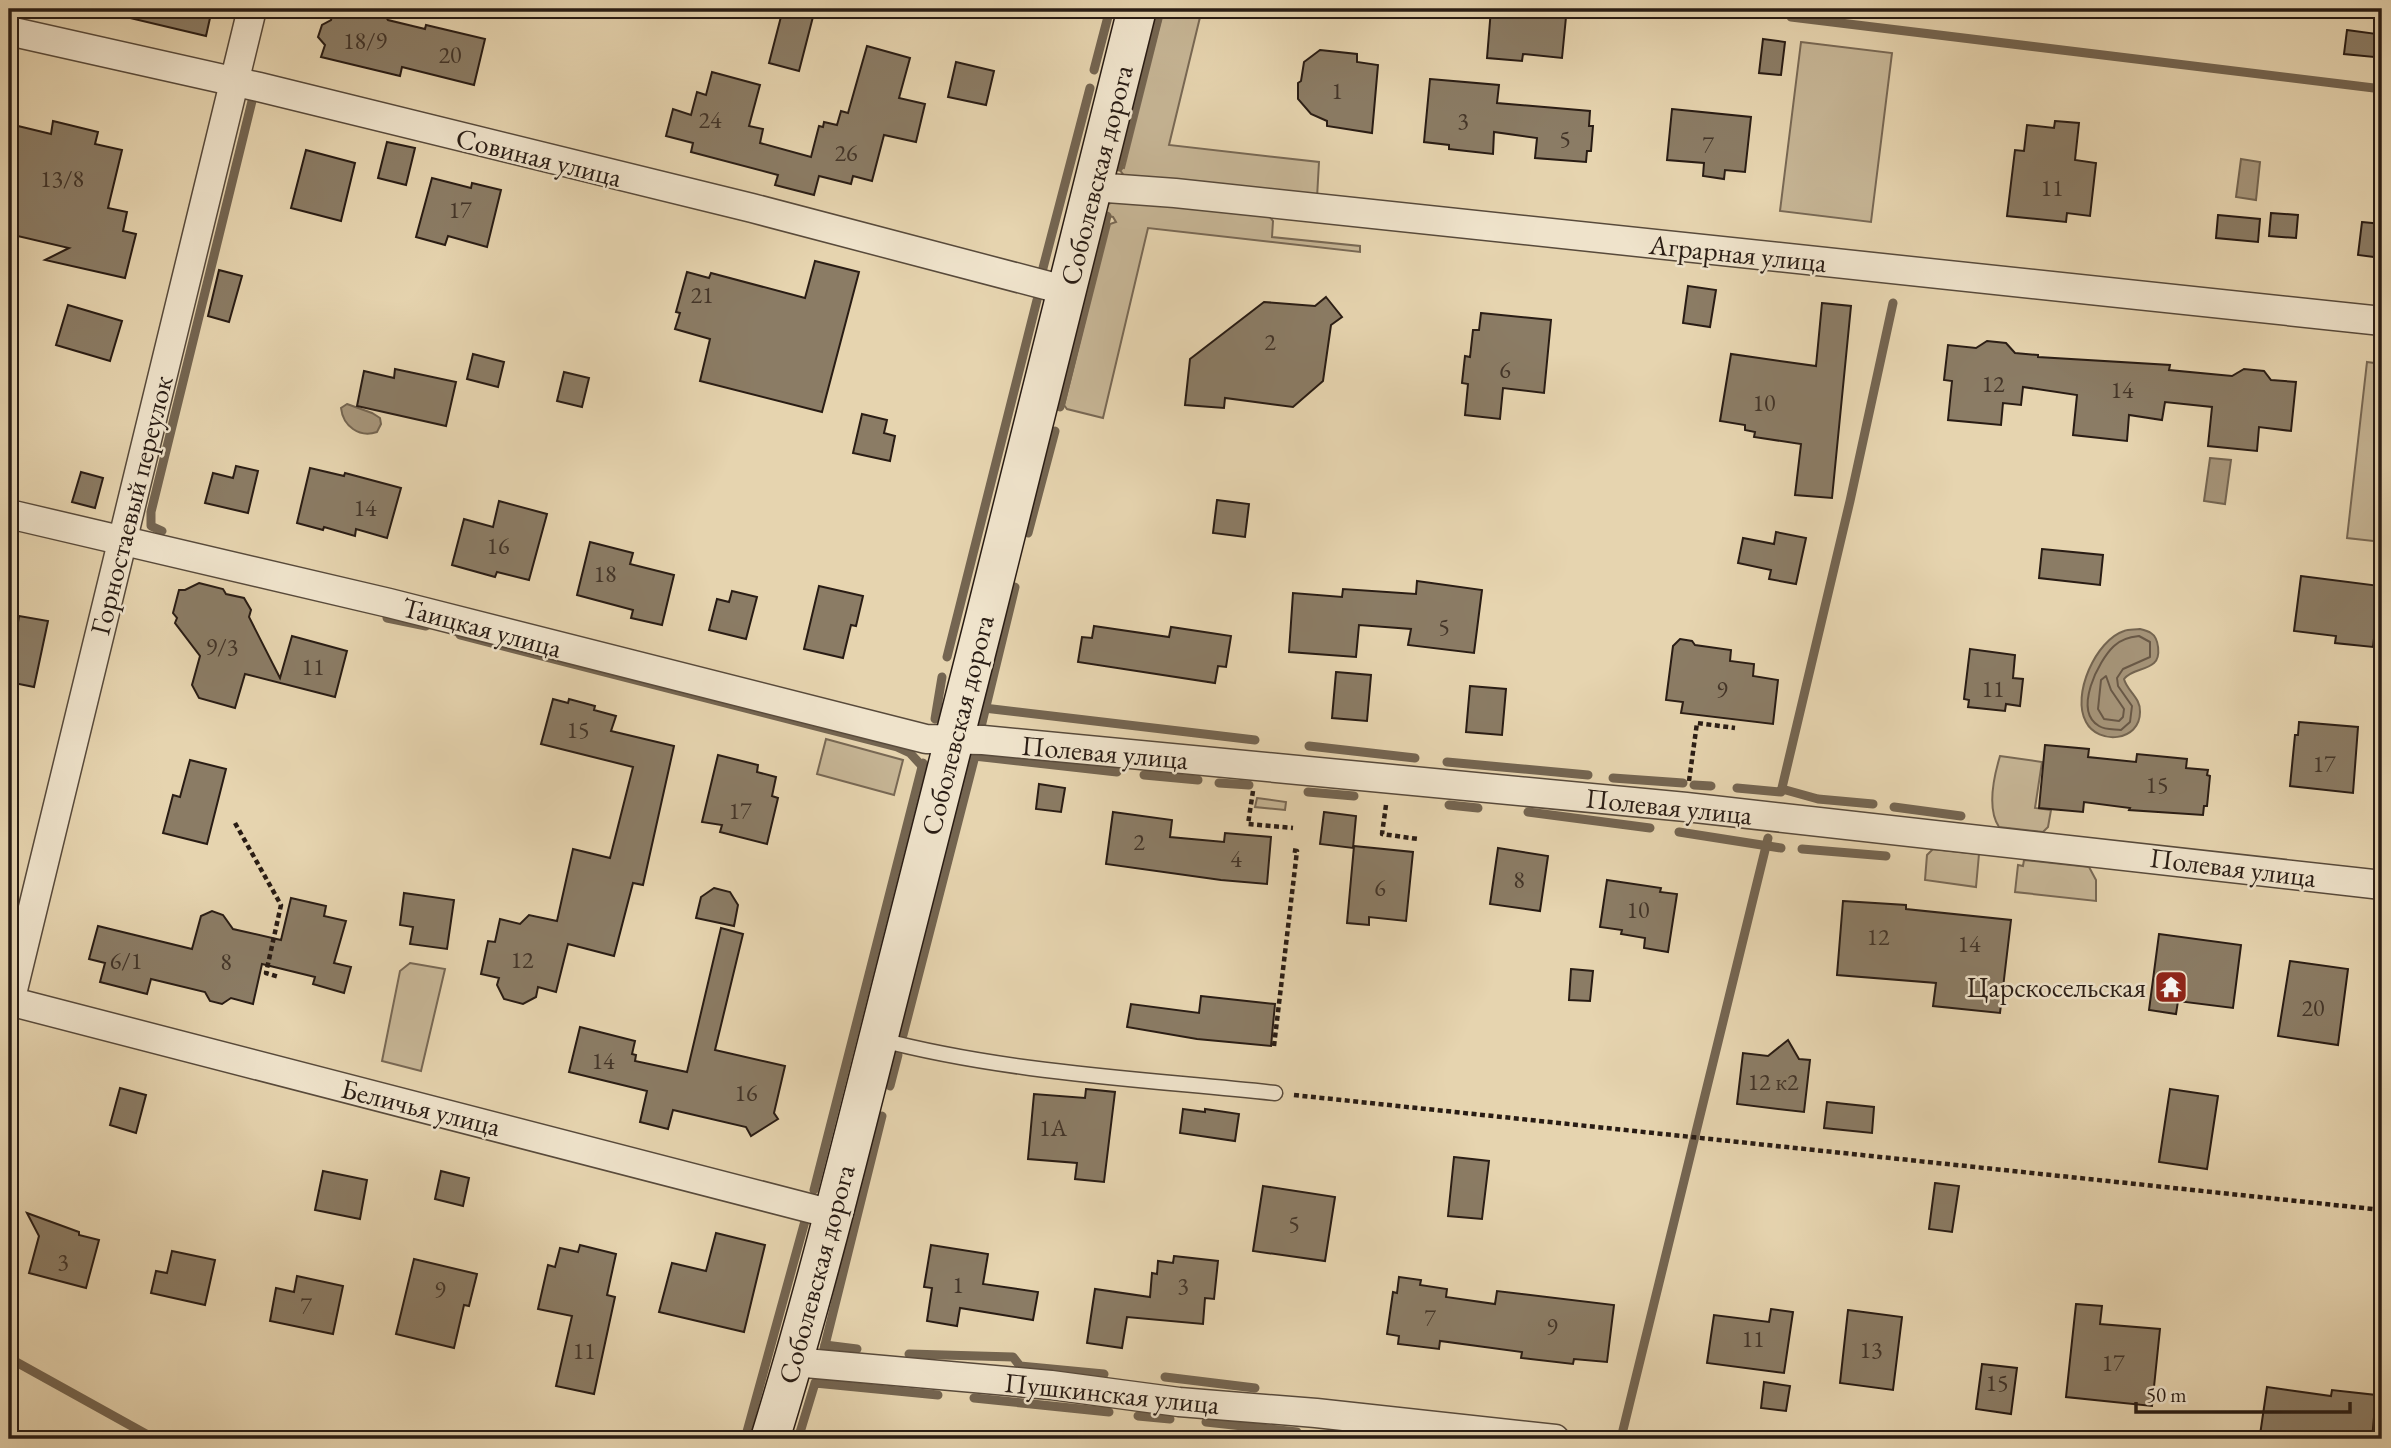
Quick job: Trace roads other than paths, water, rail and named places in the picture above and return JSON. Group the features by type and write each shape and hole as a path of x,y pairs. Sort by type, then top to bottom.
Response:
{"street":[{"name":"Горностаевый переулок","path":"9,1001 122,539 249,85 252,9"},
{"name":"Соболевская дорога","path":"770,1439 794,1362 832,1214 893,1044 954,740 1137,9"},
{"name":"Совиная улица","path":"9,31 249,85 856,234 1068,291"},
{"name":"Аграрная улица","path":"1093,187 1175,193 2382,321"},
{"name":"Таицкая улица","path":"9,514 954,740"},
{"name":"Полевая улица","path":"954,740 1686,807 2382,885"},
{"name":"Беличья улица","path":"9,1001 832,1214"},
{"name":"Пушкинская улица","path":"794,1362 1051,1385 1179,1402 1316,1413 1555,1439"}],"lane":[{"path":"893,1044 937,1054 1041,1069 1275,1093"}],"water":[{"path":"2241,159 2260,162 2256,200 2236,197"},
{"path":"347,404 380,418 381,424 377,432 364,433 353,429 342,414 341,408"},
{"path":"2210,458 2231,460 2225,504 2204,501"},
{"path":"2140,629 2154,635 2158,652 2154,663 2124,679 2140,707 2138,722 2126,734 2108,737 2092,729 2086,722 2082,711 2084,684 2104,645 2126,630"}],"waterway":[{"path":"1094,70 1110,9"},
{"path":"1119,167 1160,9"},
{"path":"1791,17 2382,89"},
{"path":"1043,268 1090,88"},
{"path":"162,531 151,526 151,512 252,101"},
{"path":"1060,407 1107,216"},
{"path":"947,657 1037,300"},
{"path":"1737,788 1781,792 1850,501 1893,303"},
{"path":"1028,533 1055,431"},
{"path":"981,727 1015,587"},
{"path":"387,618 426,626"},
{"path":"460,635 897,747 910,753 922,766"},
{"path":"935,719 942,677"},
{"path":"984,708 1255,740"},
{"path":"1309,746 1415,758"},
{"path":"903,1035 976,752"},
{"path":"974,756 1117,772"},
{"path":"1447,762 1588,775"},
{"path":"814,1190 923,763"},
{"path":"1144,775 1198,780"},
{"path":"1613,778 1683,783"},
{"path":"1219,783 1249,785"},
{"path":"1694,785 1711,786"},
{"path":"1782,789 1818,799 1873,804"},
{"path":"1308,792 1354,796"},
{"path":"1449,805 1478,808"},
{"path":"1894,807 1961,816"},
{"path":"1528,812 1650,828"},
{"path":"1679,832 1781,848"},
{"path":"1623,1430 1768,838"},
{"path":"1802,849 1886,856"},
{"path":"890,1086 898,1055"},
{"path":"824,1349 882,1116"},
{"path":"745,1439 805,1221"},
{"path":"825,1345 857,1349"},
{"path":"909,1354 1013,1357 1020,1366 1104,1374"},
{"path":"9,1358 155,1439"},
{"path":"1165,1377 1255,1388"},
{"path":"798,1439 815,1383 938,1395"},
{"path":"974,1398 1109,1412"},
{"path":"1138,1416 1170,1419"},
{"path":"1206,1422 1297,1432"},
{"path":"1329,1435 1361,1439"}],"place":[{"name":"Царскосельская","path":"2171,987"}]}
